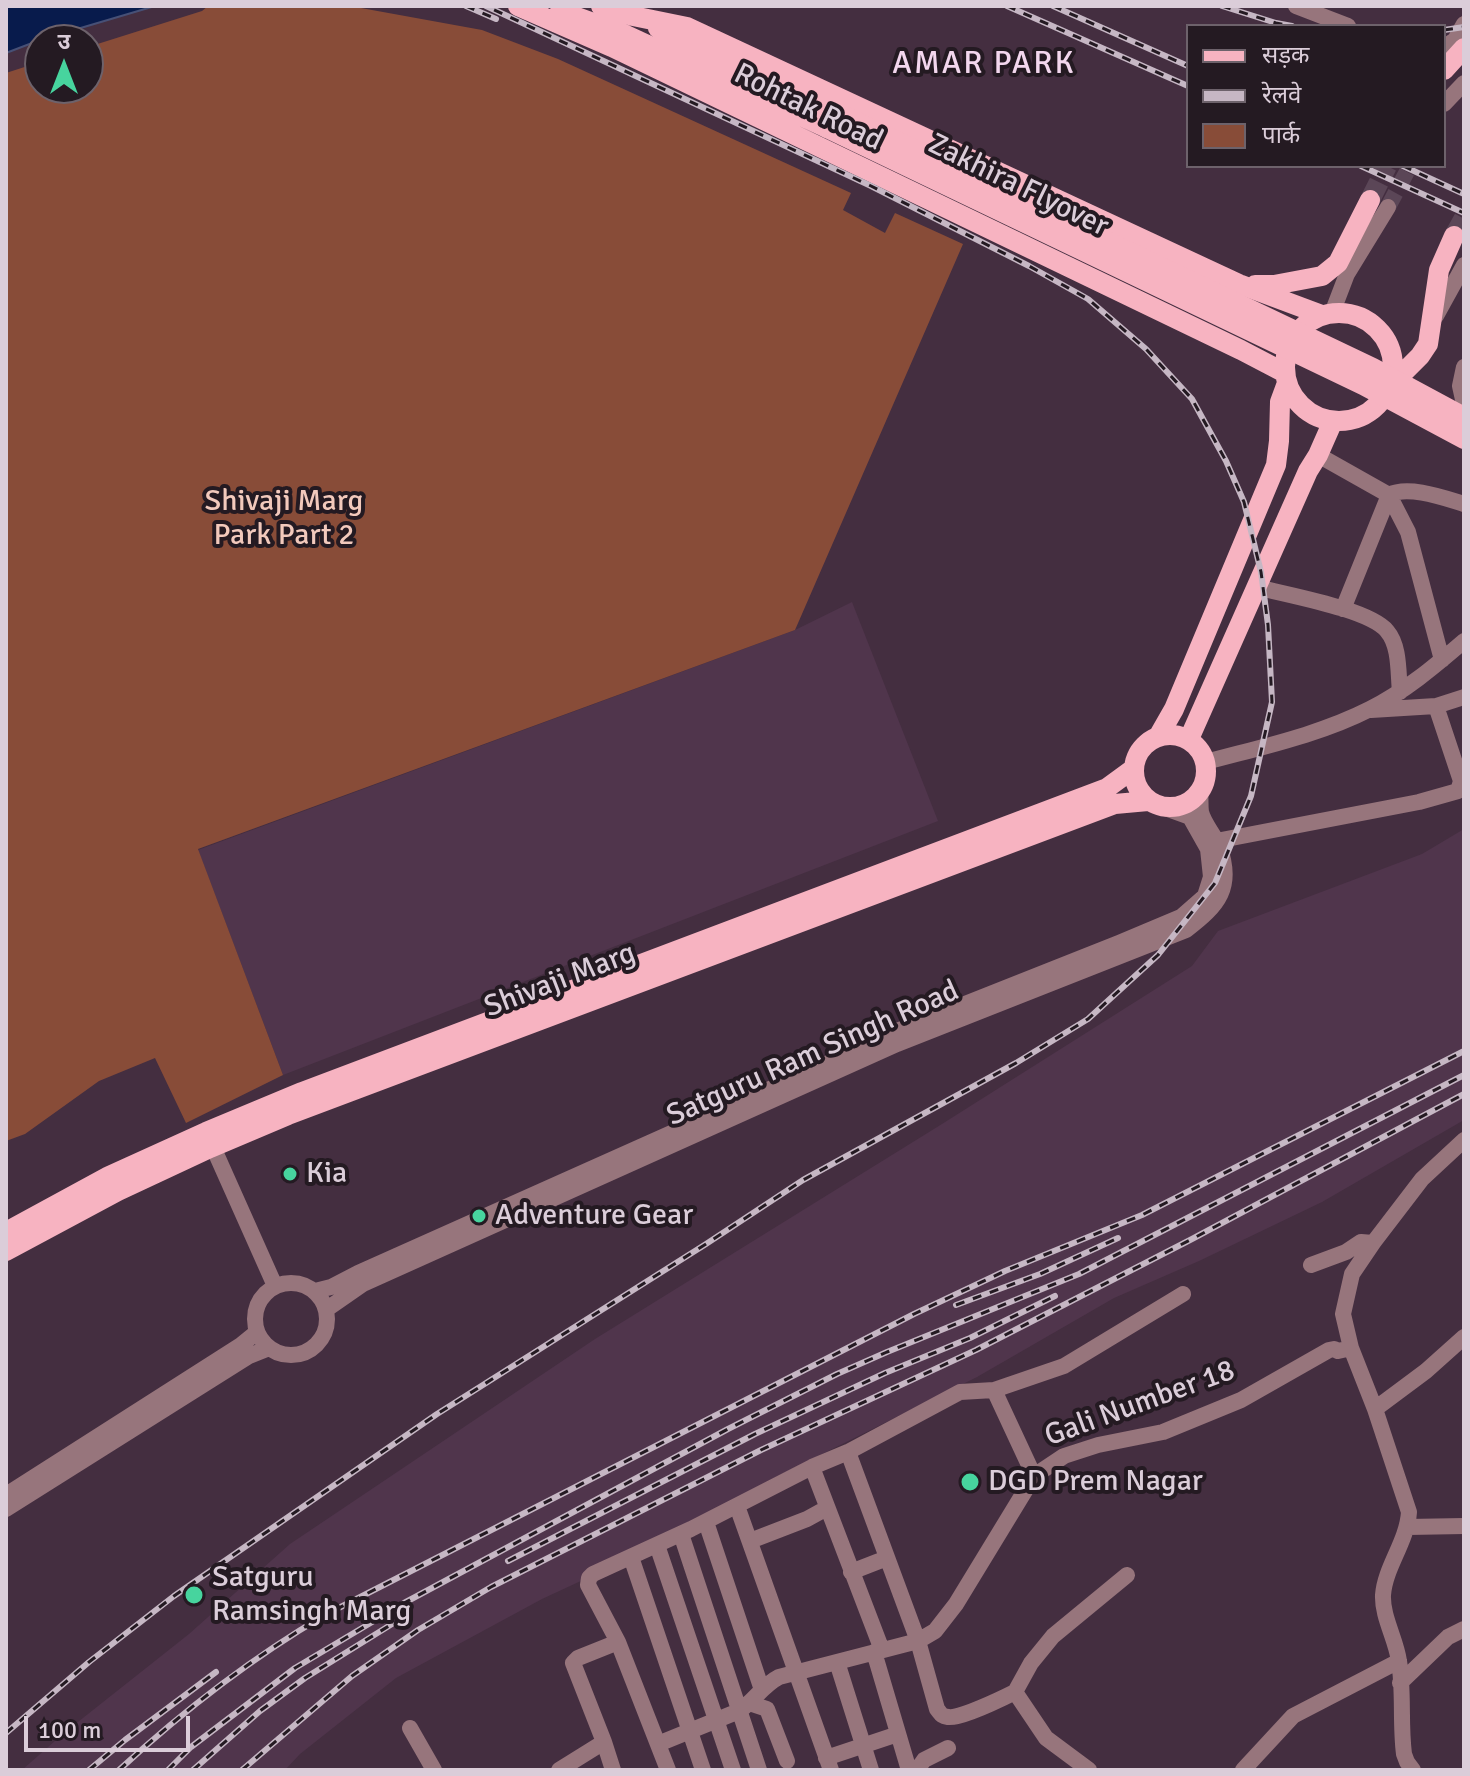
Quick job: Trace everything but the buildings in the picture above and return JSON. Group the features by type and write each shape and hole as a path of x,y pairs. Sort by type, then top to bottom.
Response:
{"main road":[{"name":"Rohtak Road","path":"518,6 639,60 1227,343 1286,378"},
{"name":"Zakhira Flyover","path":"538,6 626,35 832,120 1373,368 1464,417"},
{"name":"Rohtak Road","path":"601,6 687,27 1239,284 1330,314"},
{"name":"Zakhira Flyover","path":"633,16 832,120 1363,385 1464,439"},
{"path":"1446,68 1464,48"},
{"path":"1239,284 1274,285 1322,276 1338,263 1345,264 1379,204"},
{"path":"1286,378 1293,397 1317,417 1347,421 1373,409 1428,344 1439,270 1454,236"},
{"path":"1158,737 1174,709 1276,465 1286,355 1293,338 1305,324 1330,314 1355,315 1371,323 1383,335 1391,351 1393,368 1390,386"},
{"path":"1189,739 1333,421"},
{"path":"1174,735 1189,739 1200,749 1206,762 1207,779 1200,793 1185,805 1157,804 1137,787 1133,769 1137,755 1146,744 1158,737 1174,735"},
{"name":"Shivaji Marg","path":"6,1251 302,1092 1107,788 1133,769"},
{"name":"Shivaji Marg","path":"6,1232 109,1176 318,1104 1115,804 1157,804"}],"street":[{"path":"1296,6 1343,24"},
{"path":"1446,46 1455,40 1464,24"},
{"path":"1446,102 1464,81"},
{"path":"1330,314 1345,264"},
{"path":"1433,321 1464,265"},
{"path":"1464,367 1460,386 1464,404"},
{"path":"1318,455 1389,495 1408,532 1442,660"},
{"path":"1343,609 1389,495 1404,491 1464,504"},
{"path":"1257,587 1371,619 1387,631 1395,648 1400,692"},
{"path":"1206,762 1318,730 1369,710 1400,692 1464,641"},
{"path":"1369,710 1436,706 1464,697"},
{"path":"1216,841 1453,793 1460,787 1461,781 1436,706"},
{"name":"Satguru Ram Singh Road","path":"327,1309 363,1284 897,1044 1186,930 1218,900 1226,878 1216,841 1201,813 1200,793"},
{"name":"Satguru Ram Singh Road","path":"315,1291 331,1287 892,1033 1181,917 1205,896 1211,877 1208,849 1190,817 1157,804"},
{"path":"210,1140 275,1286"},
{"path":"1413,1770 1404,1754 1399,1661 1383,1594 1408,1527 1409,1512 1351,1348 1343,1314 1352,1274 1373,1243 1422,1179 1464,1140"},
{"path":"1311,1265 1346,1252 1361,1242 1373,1243"},
{"path":"288,1282 302,1284 315,1291 324,1302 327,1325 321,1340 308,1351 295,1355 282,1354 269,1348 257,1332 255,1314 261,1298 275,1286 288,1282"},
{"path":"668,1770 618,1642 588,1585 593,1574 848,1452 960,1392 994,1390 1064,1366 1183,1294"},
{"path":"6,1495 257,1332"},
{"path":"1377,1415 1464,1337"},
{"path":"6,1509 249,1356 269,1348"},
{"name":"Gali Number 18","path":"1034,1476 1064,1456 1098,1445 1163,1432 1241,1400 1329,1350 1351,1348"},
{"path":"1377,1415 1422,1387 1464,1350"},
{"path":"658,1744 744,1707 774,1679 918,1641 935,1631 956,1604 1034,1476 994,1390"},
{"path":"848,1452 918,1641 937,1709 942,1715 953,1717 1015,1692 1031,1663 1053,1636 1127,1575"},
{"path":"812,1467 878,1651 898,1734 913,1769 948,1748"},
{"path":"737,1506 828,1764 863,1746 898,1734"},
{"path":"750,1541 827,1508"},
{"path":"706,1522 762,1690"},
{"path":"1408,1527 1464,1526"},
{"path":"681,1534 744,1707 759,1770"},
{"path":"657,1545 733,1770"},
{"path":"631,1557 703,1770"},
{"path":"851,1572 887,1558"},
{"path":"1400,1683 1448,1637 1464,1629"},
{"path":"613,1770 573,1663 578,1658 618,1642"},
{"path":"1243,1770 1293,1716 1399,1661"},
{"path":"837,1662 871,1770"},
{"path":"1015,1692 1046,1738 1089,1770"},
{"path":"744,1707 767,1709 787,1761"},
{"path":"410,1728 434,1770"},
{"path":"559,1770 604,1742"}],"shaded area":[{"path":"852,602 938,821 283,1075 198,850 795,630"},
{"path":"1464,829 1464,1120 1322,1202 1114,1298 977,1377 776,1477 611,1567 542,1599 396,1678 300,1754 285,1770 22,1770 189,1634 290,1544 595,1339 1192,966 1218,931 1422,854"}],"green space":[{"name":"Shivaji Marg Park Part 2","path":"208,6 350,6 482,30 558,59 851,193 843,210 885,233 895,213 963,244 795,630 198,849 283,1075 186,1123 155,1058 99,1081 25,1134 6,1141 6,73 24,67 24,104 104,104 104,42 202,11"}],"water":[{"path":"6,6 155,6 94,24 24,24 24,46 6,53"}],"tunnel":[{"path":"1370,200 1386,168"},
{"path":"1388,207 1409,168"},
{"path":"1454,236 1464,218"}],"railway":[{"path":"466,6 496,19"},
{"path":"6,1733 89,1662 174,1596 437,1414 803,1180 1016,1063 1088,1019 1158,955 1215,883 1251,796 1272,702 1268,625 1261,572 1244,502 1226,461 1192,399 1146,349 1088,299 1029,266 871,186 486,6"},
{"path":"1007,6 1186,85"},
{"path":"1053,6 1186,65"},
{"path":"1222,6 1281,24"},
{"path":"1446,30 1464,27"},
{"path":"1365,168 1464,213"},
{"path":"1407,168 1464,194"},
{"path":"119,1770 218,1687 270,1649 325,1615 914,1314 1005,1271 1142,1215 1464,1051"},
{"path":"168,1770 191,1747 295,1668 404,1603 728,1429 837,1374 1079,1274 1464,1075"},
{"path":"242,1770 352,1676 418,1630 491,1587 761,1450 976,1350 1464,1094"},
{"path":"956,1305 1040,1274 1118,1238"},
{"path":"508,1561 755,1434 885,1373 970,1338 1055,1296"},
{"path":"193,1770 260,1711 305,1678 392,1624"},
{"path":"89,1770 216,1672"}],"place":[{"name":"Kia","path":"290,1174"},
{"name":"Adventure Gear","path":"479,1216"},
{"name":"DGD Prem Nagar","path":"970,1482"},
{"name":"Satguru Ramsingh Marg","path":"194,1595"}],"district":[{"name":"AMAR PARK","path":"984,65"}]}
